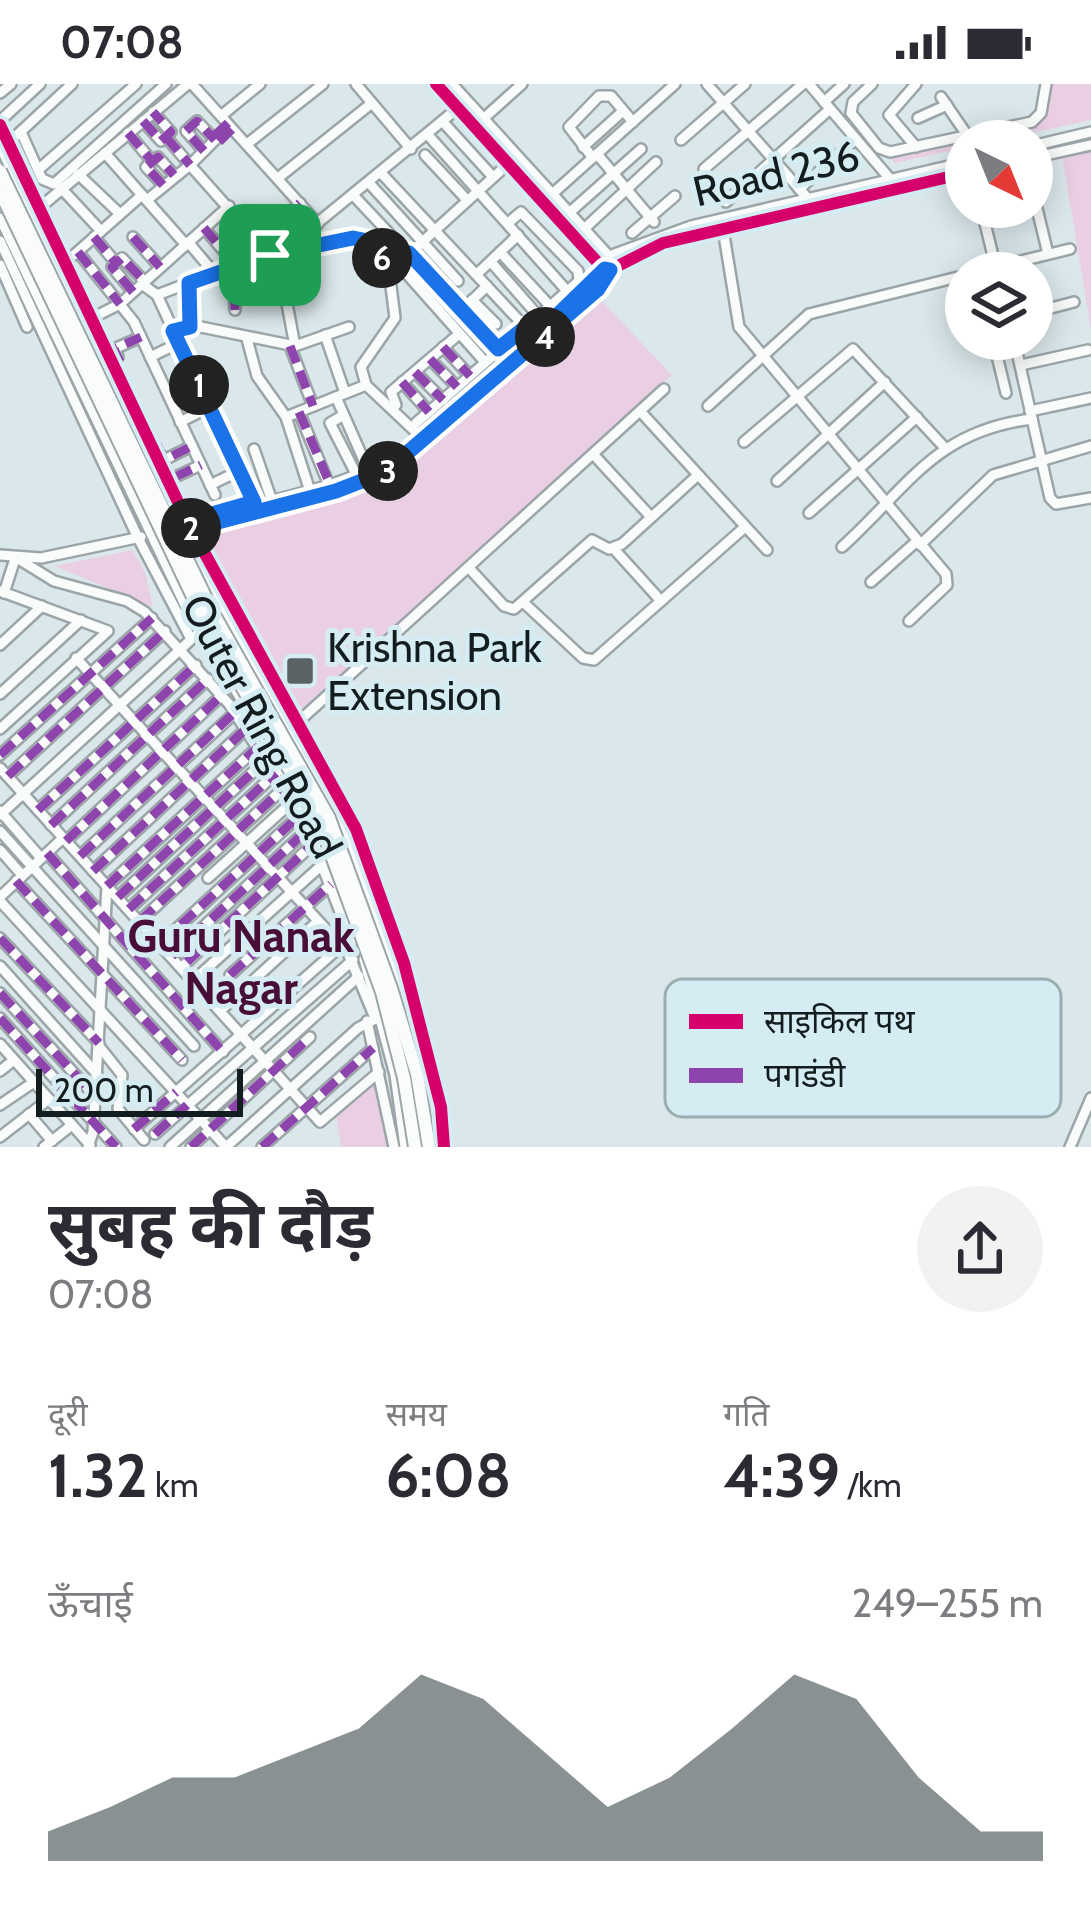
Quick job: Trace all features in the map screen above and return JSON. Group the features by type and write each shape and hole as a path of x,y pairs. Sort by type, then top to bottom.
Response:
{"main road":[{"name":"Outer Ring Road","path":"0,171 214,615 329,818 398,1010 432,1147"},
{"name":"Outer Ring Road","path":"0,191 204,620 320,823 382,992 404,1078 415,1147"}],"street":[{"path":"0,93 10,84"},
{"path":"40,84 0,123 4,144 94,317 185,526 356,829 389,915 428,1052 445,1147"},
{"path":"4,144 72,84"},
{"path":"38,170 134,84"},
{"path":"20,132 46,183 53,184 166,84"},
{"path":"38,208 189,84 318,224"},
{"path":"239,471 212,490 141,337 76,253 120,214 190,165 260,84"},
{"path":"247,144 323,84"},
{"path":"356,84 411,149"},
{"path":"185,526 373,478 411,454 598,289 610,255 509,163 436,84"},
{"path":"452,84 605,268"},
{"path":"495,84 508,97"},
{"path":"483,119 522,84"},
{"path":"508,223 595,156 675,84"},
{"path":"707,84 810,202"},
{"path":"681,140 745,84"},
{"path":"704,170 806,84 894,185"},
{"path":"916,84 890,115 916,147"},
{"path":"1034,120 1041,113 1046,84"},
{"path":"865,85 849,108 884,151"},
{"path":"726,202 827,105 836,86"},
{"path":"633,122 610,96 599,96 569,127 652,220"},
{"path":"918,118 944,101 957,120"},
{"path":"278,178 372,103"},
{"path":"112,105 125,120"},
{"path":"270,255 355,196 458,108"},
{"path":"583,147 623,110"},
{"path":"143,121 161,141 172,132 153,112"},
{"path":"204,151 186,131 196,121 216,140"},
{"path":"442,122 493,177"},
{"path":"1053,141 1091,132"},
{"path":"128,134 152,160"},
{"path":"428,135 568,292"},
{"path":"166,136 270,255"},
{"path":"799,189 856,139"},
{"path":"874,160 884,151 945,140"},
{"name":"Outer Ring Road","path":"4,144 140,445 185,526 201,570 336,815 425,1071 432,1147"},
{"path":"1053,153 1091,145"},
{"path":"569,213 641,149"},
{"path":"105,153 215,274"},
{"path":"425,155 467,200"},
{"path":"163,185 146,167 152,160 158,157 174,175"},
{"path":"394,264 509,163"},
{"path":"584,229 656,163"},
{"name":"Road 236","path":"610,255 691,226 894,185 945,169"},
{"path":"382,174 535,337"},
{"path":"78,175 120,214"},
{"path":"255,507 309,488 331,488 423,436 605,268 663,243 945,176"},
{"path":"370,184 458,281"},
{"path":"61,188 116,263 122,258 140,286 157,295 255,507"},
{"path":"355,196 498,349"},
{"path":"632,233 675,196"},
{"path":"259,241 300,203"},
{"path":"94,317 120,304 229,206"},
{"path":"416,423 580,281 578,271 520,212"},
{"name":"Outer Ring Road","path":"0,218 26,298 115,456 196,636 239,710 299,794 324,850 374,1018 405,1147"},
{"path":"204,228 230,262 235,310"},
{"path":"723,229 736,317 762,356 948,579 909,621"},
{"path":"433,304 518,236"},
{"path":"133,238 160,267"},
{"path":"157,295 215,274 230,262 362,239 394,264 484,362"},
{"path":"0,241 136,537 196,636 3,811"},
{"path":"1053,253 1070,249"},
{"path":"500,252 551,308"},
{"path":"491,262 540,318"},
{"path":"394,264 396,312 361,368 366,385 423,436"},
{"path":"0,265 26,298 27,327"},
{"path":"252,280 258,289 282,278 292,346 313,406"},
{"path":"708,406 809,314 945,280"},
{"path":"189,283 190,327"},
{"path":"449,322 487,286"},
{"path":"0,310 26,298"},
{"path":"472,300 496,324"},
{"path":"1053,308 1074,302"},
{"path":"173,331 190,327 292,346 350,327"},
{"path":"423,436 390,396 459,334"},
{"path":"325,335 343,416 330,423 363,474"},
{"path":"141,337 114,350 164,460 192,446"},
{"path":"248,339 257,376 286,417 309,488"},
{"path":"150,357 179,343"},
{"path":"443,347 470,376"},
{"path":"744,442 853,349 945,448"},
{"path":"1021,365 1088,350"},
{"path":"430,359 457,387"},
{"path":"998,360 1006,393"},
{"path":"1020,360 1040,457 1056,504 1091,498"},
{"path":"415,371 442,400"},
{"path":"402,382 429,412"},
{"path":"777,481 885,382"},
{"path":"286,417 366,385"},
{"path":"297,723 664,388"},
{"path":"842,547 945,448 976,430 1091,398"},
{"path":"180,422 210,407"},
{"path":"299,412 331,488"},
{"path":"640,412 767,550"},
{"path":"809,513 917,417"},
{"path":"115,456 140,445"},
{"path":"871,582 993,475 1040,457 1091,446"},
{"path":"254,449 272,498"},
{"path":"593,454 651,517"},
{"path":"175,477 201,465"},
{"path":"614,549 698,475"},
{"path":"523,602 590,660 746,526"},
{"path":"18,560 150,531"},
{"path":"469,568 507,608 523,602 592,540 614,549 661,602"},
{"path":"0,555 54,581 127,601 152,618 239,710 301,814 351,940 352,958 374,1018 373,1048 394,1147"},
{"path":"0,729 108,631 2,593 18,560"},
{"path":"174,581 201,570"},
{"path":"0,645 42,606"},
{"path":"0,755 152,618"},
{"path":"14,716 0,697 81,620"},
{"path":"165,632 4,772 322,1122 379,1072"},
{"path":"76,658 352,958"},
{"path":"38,810 196,665"},
{"path":"51,825 208,679"},
{"path":"222,695 0,899 226,1147 374,1018"},
{"path":"80,856 239,710"},
{"path":"93,871 247,728"},
{"path":"89,1146 107,886 259,746"},
{"path":"118,897 267,759"},
{"path":"129,909 276,772"},
{"path":"140,921 285,787"},
{"path":"0,793 3,811 104,947 194,1046"},
{"path":"208,878 294,800"},
{"path":"160,943 301,814"},
{"path":"172,956 308,830"},
{"path":"0,831 40,859 223,1052"},
{"path":"182,967 314,844"},
{"path":"0,850 103,976 182,1060"},
{"path":"194,980 323,863"},
{"path":"230,975 331,884"},
{"path":"221,1010 317,922"},
{"path":"0,938 99,1044 122,1075 118,1109 134,1129 150,1137 352,958"},
{"path":"134,1129 341,946"},
{"path":"0,967 97,1074"},
{"path":"170,1147 359,976"},
{"path":"0,993 95,1096"},
{"path":"0,1018 116,1147"},
{"path":"191,1147 310,1037"},
{"path":"0,1044 89,1146"},
{"path":"262,1147 373,1048"},
{"path":"0,1071 14,1060"},
{"path":"0,1105 34,1082"},
{"path":"1070,1147 1091,1098"},
{"path":"0,1137 49,1099"},
{"path":"29,1114 48,1144 72,1125"},
{"path":"401,1123 431,1119"}],"shaded area":[{"path":"1049,84 1091,84 1091,120 1053,128 1053,120 1021,120 1048,114"},
{"path":"945,137 945,152 895,163 884,150"},
{"path":"1091,150 1091,330 1062,156"},
{"path":"597,296 672,375 297,713 199,529 355,493 408,466"},
{"path":"133,550 146,575 153,607 55,566"},
{"path":"379,1077 390,1147 341,1147 336,1113"}],"marked path":[{"path":"143,121 161,141 171,132 153,112"},
{"path":"204,151 186,131 197,121 215,140"},
{"path":"228,123 214,136 219,142 233,128"},
{"path":"128,133 152,161"},
{"path":"166,137 190,165"},
{"path":"163,185 146,167 158,157 174,175"},
{"path":"259,241 300,203"},
{"path":"204,228 228,256"},
{"path":"94,237 116,263"},
{"path":"133,237 160,267"},
{"path":"78,252 120,304"},
{"path":"133,292 112,267 122,258 145,282"},
{"path":"233,267 235,310"},
{"path":"189,283 190,327"},
{"path":"120,362 114,349 141,337"},
{"path":"290,346 313,406"},
{"path":"443,347 470,376"},
{"path":"430,359 457,387"},
{"path":"415,372 443,400"},
{"path":"402,382 429,412"},
{"path":"299,412 330,484"},
{"path":"157,444 164,460 192,446"},
{"path":"175,477 201,465"},
{"path":"0,755 152,618"},
{"path":"8,776 165,631"},
{"path":"38,810 196,665"},
{"path":"51,825 208,679"},
{"path":"66,841 222,695"},
{"path":"80,856 235,712"},
{"path":"93,871 247,728"},
{"path":"107,886 259,746"},
{"path":"118,897 267,759"},
{"path":"129,909 276,773"},
{"path":"140,921 285,787"},
{"path":"161,943 301,814"},
{"path":"172,956 308,829"},
{"path":"187,962 314,843"},
{"path":"47,853 223,1052"},
{"path":"16,881 182,1060"},
{"path":"230,975 331,884"},
{"path":"0,938 99,1043"},
{"path":"0,993 95,1096"},
{"path":"0,1018 116,1147"},
{"path":"191,1147 310,1037"},
{"path":"262,1147 373,1048"},
{"path":"134,1129 176,1092"},
{"path":"155,1134 187,1105"}],"cycle path":[{"path":"436,84 599,264 610,270 663,243 945,178"},
{"path":"0,125 187,521 356,829 404,963 441,1107 444,1147"}],"place":[{"name":"Krishna Park Extension","path":"300,671"}],"district":[{"name":"Guru Nanak Nagar","path":"241,962"}],"route":[{"path":"353,238 368,241 389,266 409,253 498,349 526,327 535,337 605,269 610,270 598,289 396,466 336,491 191,529 187,521 254,502 173,331 190,327 189,283 270,255 353,238"}]}
